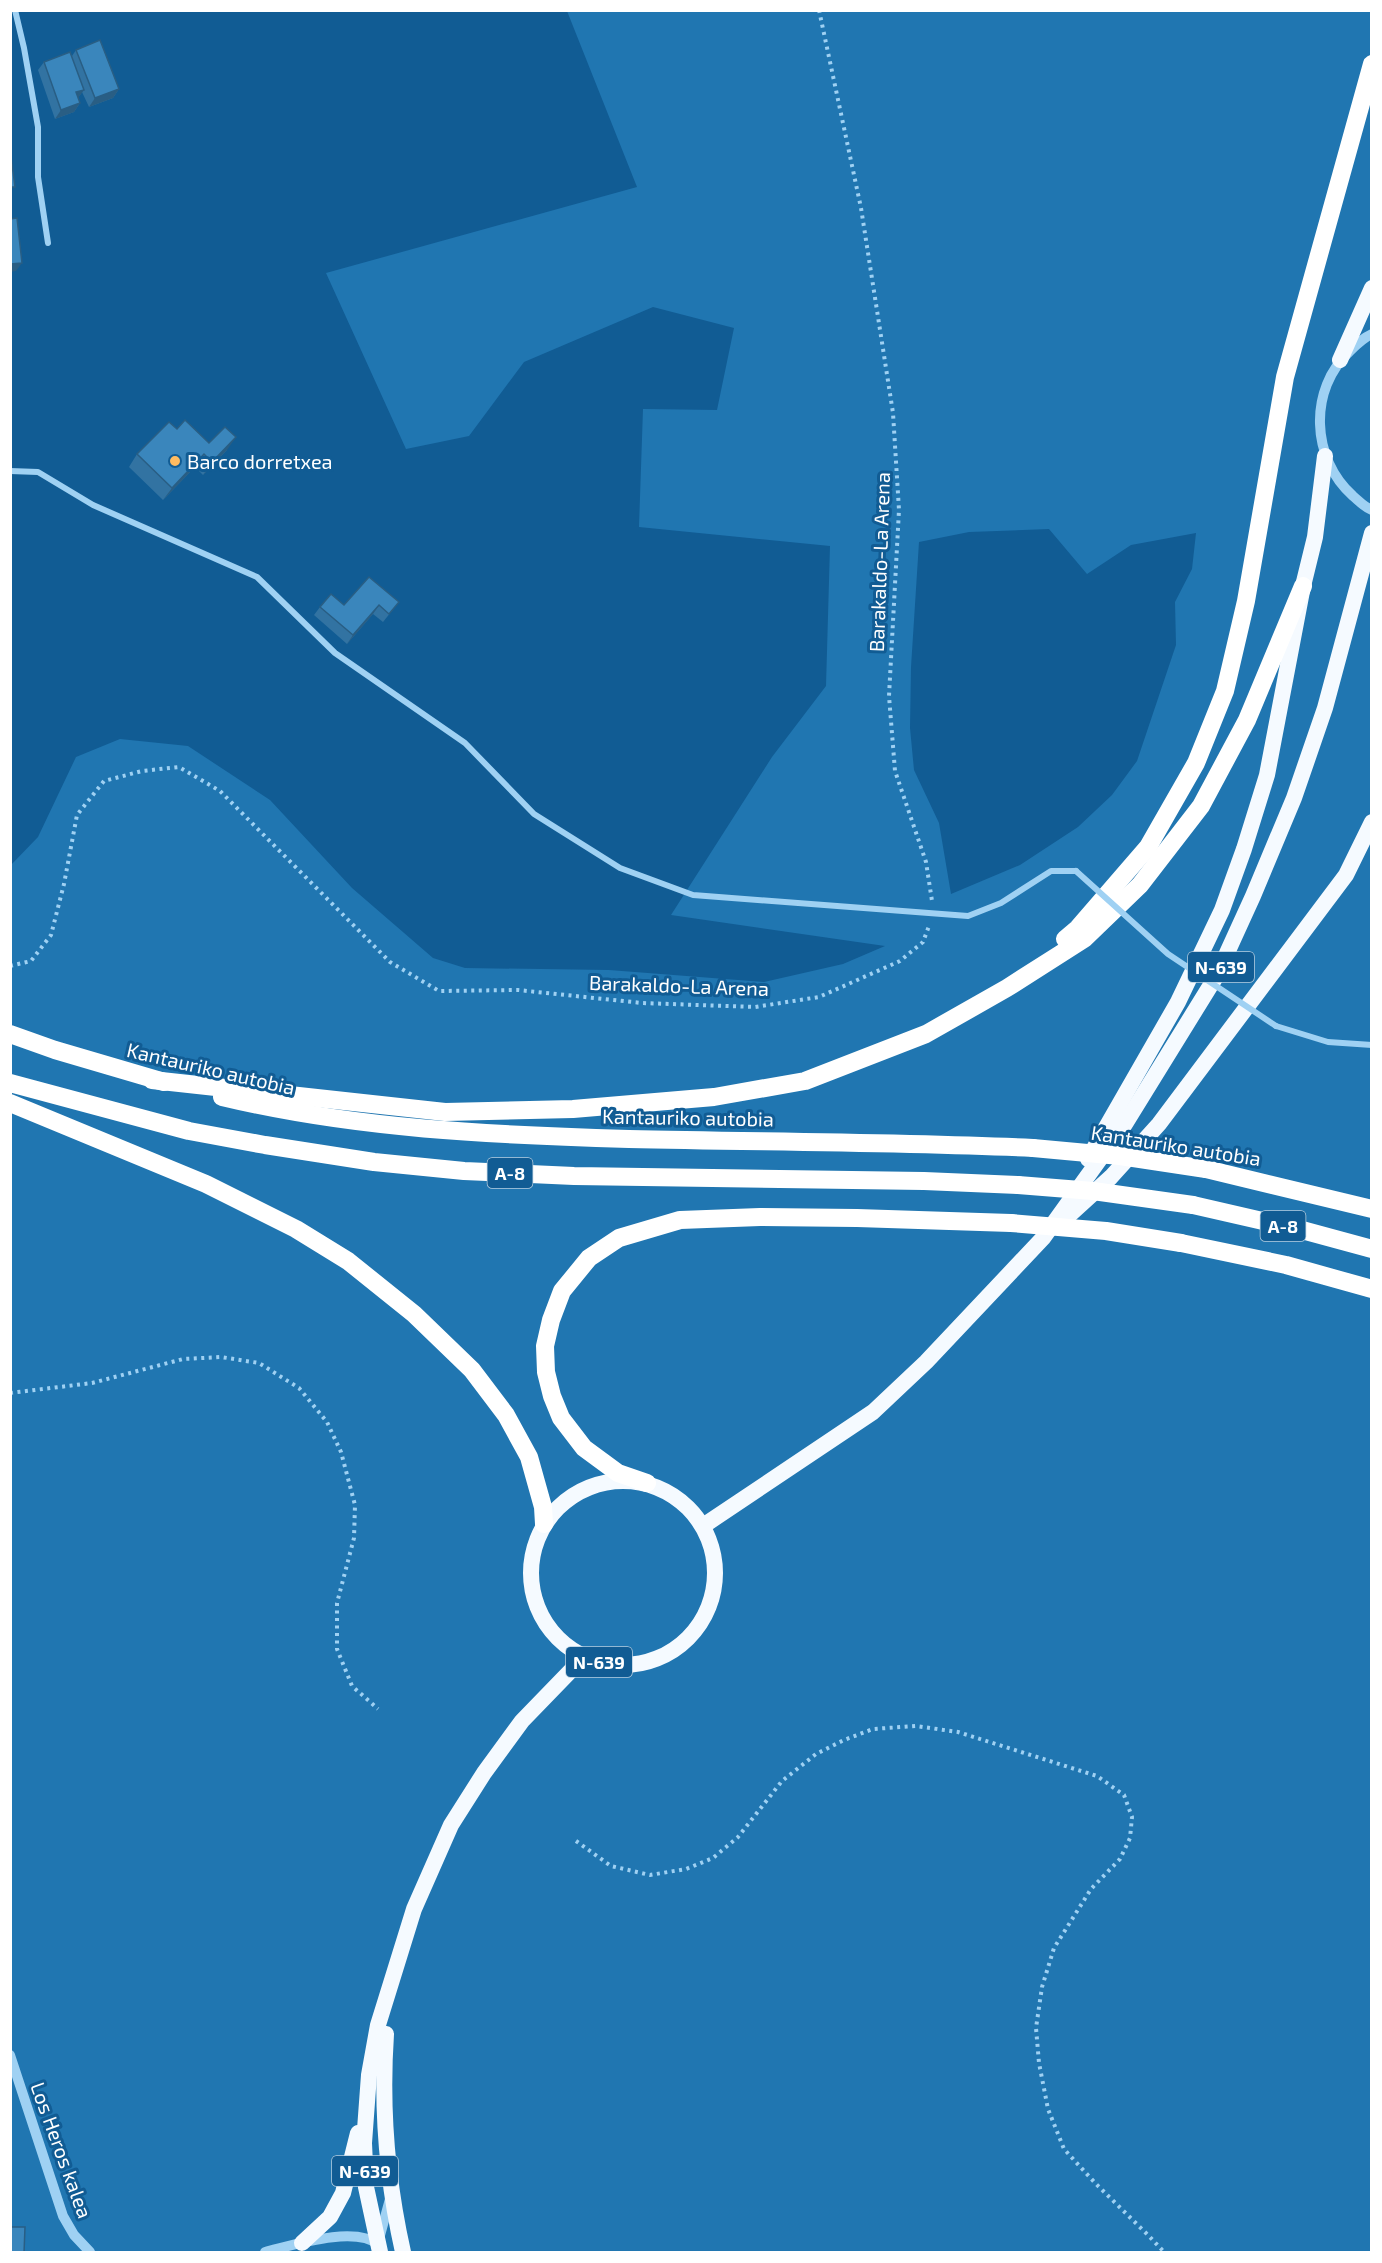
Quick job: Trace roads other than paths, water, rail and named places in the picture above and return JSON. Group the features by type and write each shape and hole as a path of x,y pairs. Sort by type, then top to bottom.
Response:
{"highway":[{"path":"1007,988 1078,928 1148,847 1196,763 1225,691 1246,601 1285,377 1371,64"},
{"path":"1340,360 1371,288"},
{"path":"1042,1238 1178,1002 1222,910 1267,775 1303,586 1315,537 1325,456"},
{"name":"N-639","path":"703,1527 873,1412 974,1312 1042,1238 1125,1124 1217,975 1253,896 1298,787 1325,708 1371,533"},
{"path":"152,1080 445,1112 573,1109 714,1097 806,1081 926,1034 1007,988 1084,939 1140,885 1201,806 1247,720 1303,586"},
{"path":"1042,1238 1111,1177 1160,1124 1346,875 1371,822"},
{"name":"Kantauriko autobia","path":"10,1034 152,1080 250,1103 340,1119 452,1131 555,1137 909,1143 1034,1148 1120,1156 1206,1169 1371,1209"},
{"name":"A-8","path":"10,1083 189,1131 374,1162 464,1171 574,1176 924,1181 1093,1191 1193,1206 1302,1230 1371,1249"},
{"path":"10,1103 206,1184 296,1228 348,1262 414,1314 472,1370 499,1406 530,1457 543,1507 544,1524"},
{"path":"647,1484 618,1473 584,1448 561,1418 546,1372 545,1346 551,1320 562,1291 590,1258 619,1238 680,1220 760,1217 846,1218 1011,1223 1106,1231 1181,1243 1286,1265 1371,1289"},
{"name":"N-639","path":"620,1480 647,1484 664,1490 680,1500 693,1512 703,1527 713,1552 716,1578 707,1613 691,1635 670,1652 654,1660 637,1664 610,1664 584,1657 556,1636 545,1623 532,1591 531,1556 544,1524 567,1498 592,1485 620,1480"},
{"name":"N-639","path":"379,2250 366,2187 364,2143 369,2075 378,2025 414,1909 451,1825 484,1773 522,1721 584,1657"},
{"name":"N-639","path":"393,1977 386,2027 383,2097 385,2142 403,2253"},
{"path":"302,2243 330,2217 343,2193 367,2097"}],"street":[{"path":"15,10 38,127 38,177 48,243"},
{"path":"1371,334 1340,360 1324,390 1319,423 1325,456 1341,485 1371,510"},
{"path":"10,471 38,472 93,505 257,577 335,653 465,743 534,814 621,868 693,895 968,916 1001,903 1051,871 1076,871 1168,954 1276,1026 1328,1042 1371,1045"},
{"name":"Los Heros kalea","path":"10,2055 63,2216 74,2235 90,2253"},
{"path":"379,2250 392,2190"},
{"path":"265,2253 302,2243 349,2236 364,2236 379,2250"}],"place":[{"name":"Barco dorretxea","path":"175,461"}]}
